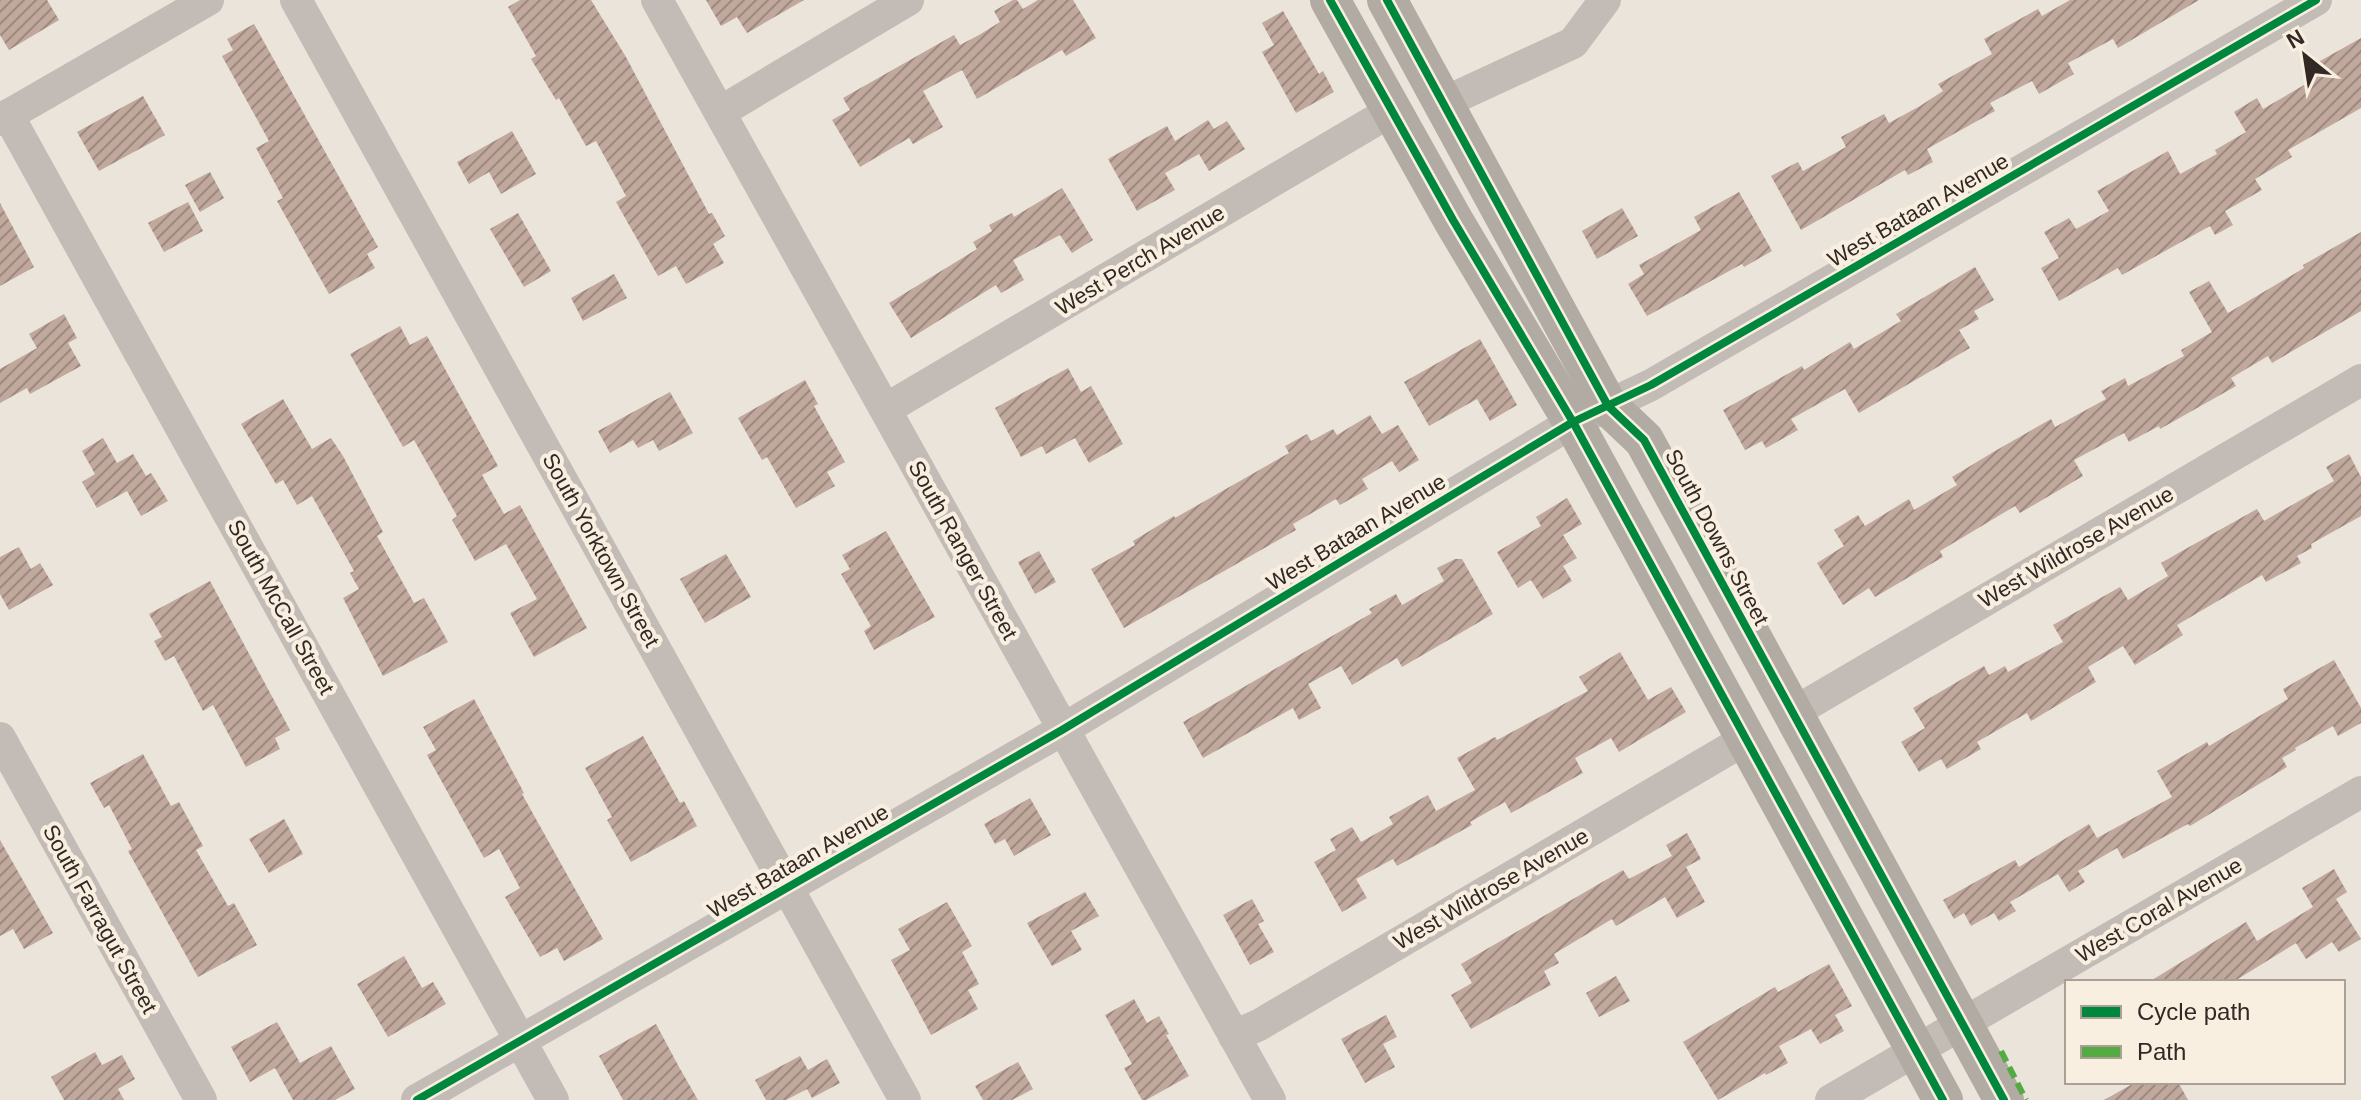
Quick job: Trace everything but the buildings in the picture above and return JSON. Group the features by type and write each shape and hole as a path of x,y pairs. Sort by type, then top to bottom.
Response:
{"main road":[{"name":"South Downs Street","path":"1330,0 1453,220 1590,414 1644,440 2004,1100"},
{"name":"South Downs Street","path":"1387,0 1443,103 1746,739 1943,1100"}],"street":[{"path":"4,117 208,0"},
{"name":"South Yorktown Street","path":"296,0 905,1100"},
{"name":"South Ranger Street","path":"657,0 1270,1100"},
{"path":"720,112 908,0"},
{"path":"1443,103 1573,43 1605,0"},
{"name":"West Bataan Avenue","path":"417,1100 1062,730 1590,414 1651,385 2316,0"},
{"name":"West Perch Avenue","path":"886,409 1393,110"},
{"name":"South McCall Street","path":"4,117 553,1100"},
{"name":"West Wildrose Avenue","path":"1791,714 2361,380"},
{"name":"South Farragut Street","path":"0,738 201,1100"},
{"name":"West Wildrose Avenue","path":"1234,1036 1259,1025 1746,739"},
{"name":"West Coral Avenue","path":"1831,1100 2361,792"}],"marked path":[{"path":"2001,1051 2026,1100"}],"cycle path":[{"path":"1330,0 1453,220 1573,422 1943,1100"},
{"path":"1387,0 1608,406 1644,440 2004,1100"},
{"path":"417,1100 1062,730 1573,422 1651,385 2316,0"}]}
